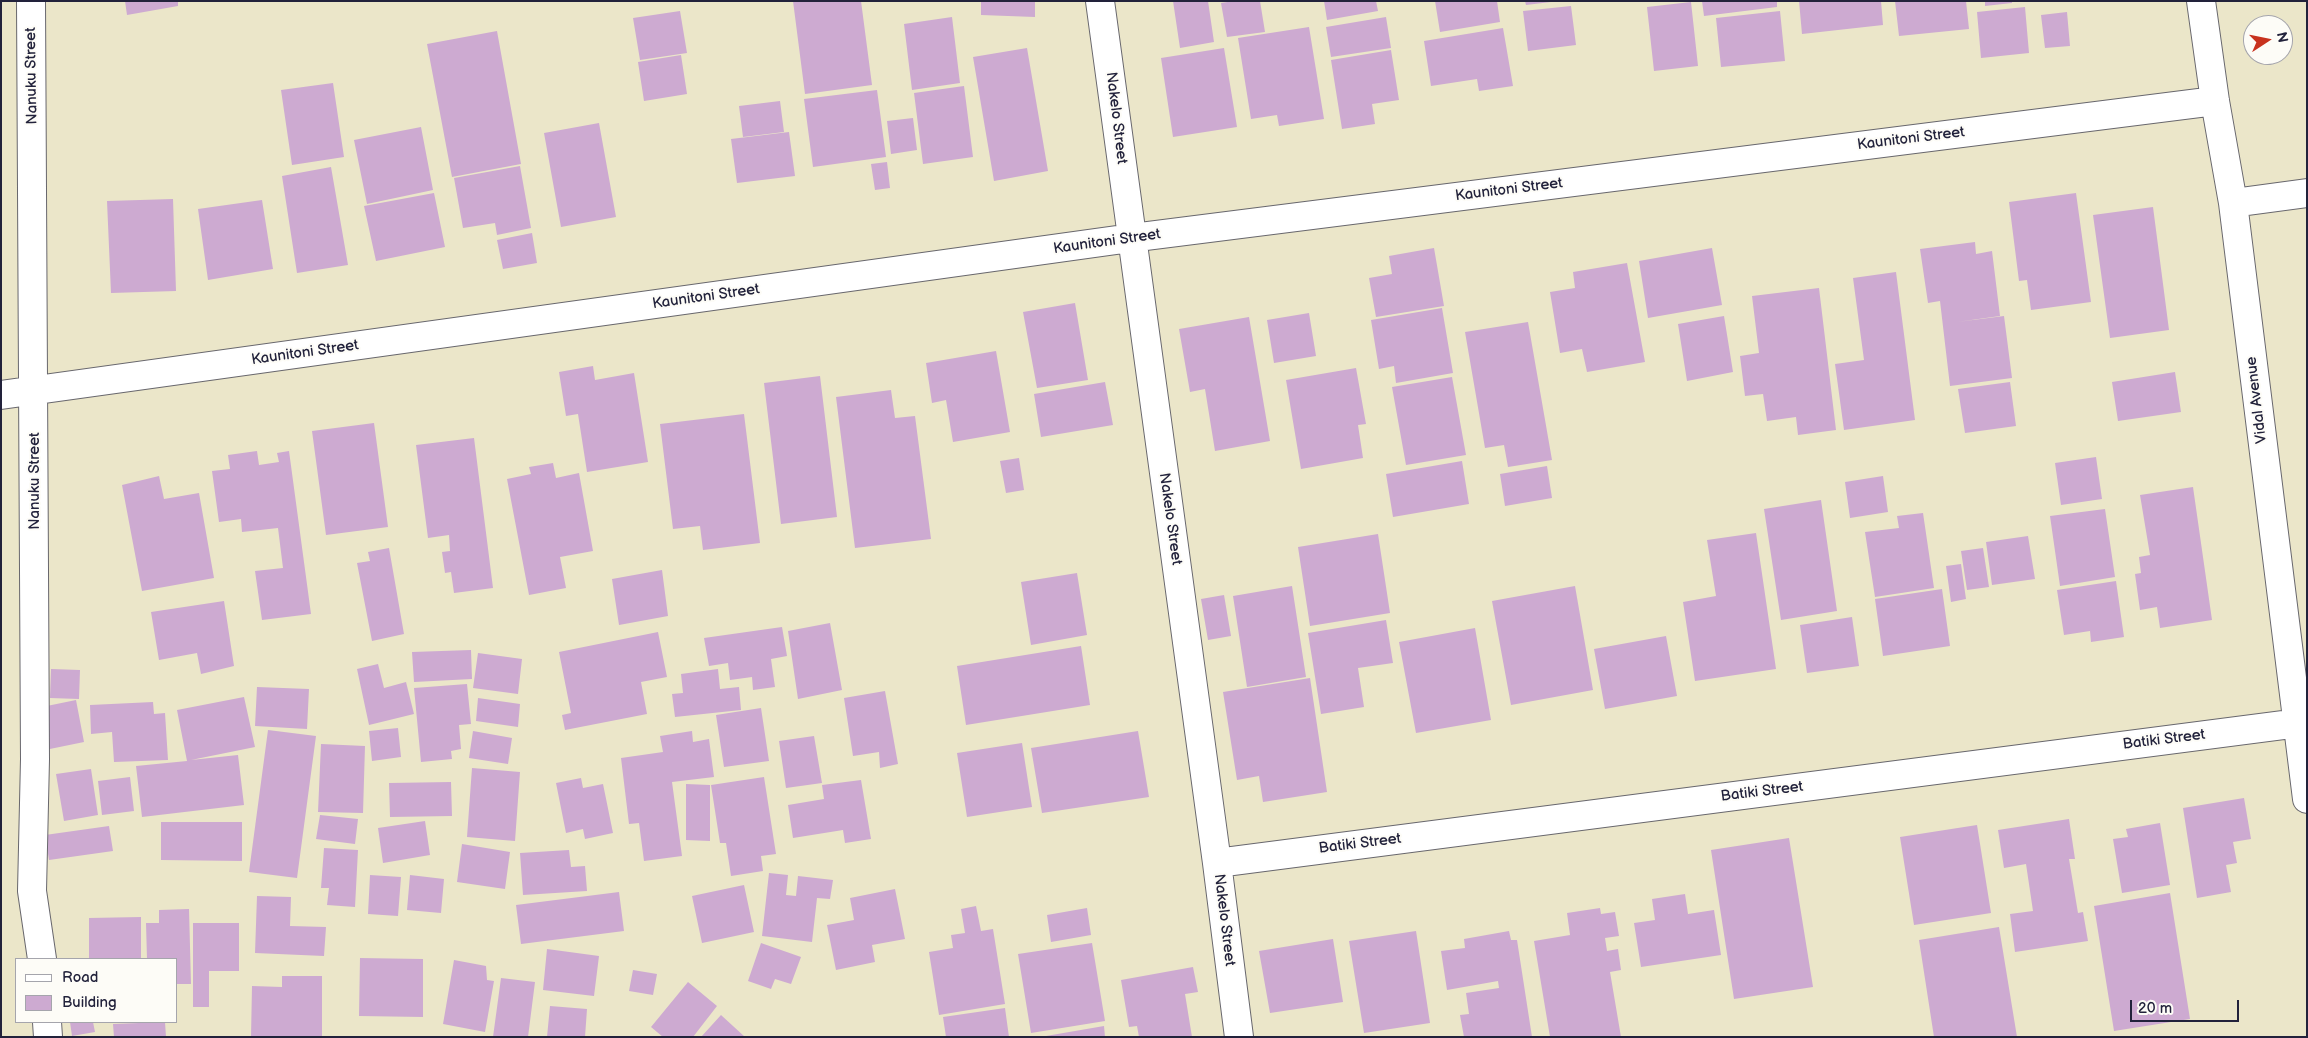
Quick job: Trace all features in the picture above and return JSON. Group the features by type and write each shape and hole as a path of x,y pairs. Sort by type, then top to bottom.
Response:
{"street":[{"name":"Nanuku Street","path":"31,1 35,759 32,891 42,958"},
{"name":"Nakelo Street","path":"1100,1 1239,1037"},
{"name":"Vidal Avenue","path":"2202,1 2215,101 2233,203 2302,723 2307,799"},
{"name":"Kaunitoni Street","path":"1,395 1131,238 2215,101"},
{"path":"2233,203 2307,192"},
{"name":"Batiki Street","path":"1217,863 2302,723"},
{"path":"46,1023 48,1037"}],"building":[{"path":"125,1 178,1 178,6 127,15"},
{"path":"793,1 861,1 872,85 805,94"},
{"path":"981,1 1035,1 1035,17 981,15"},
{"path":"1173,1 1208,1 1214,42 1180,48"},
{"path":"1260,1 1265,32 1227,37 1221,3"},
{"path":"1324,1 1376,1 1378,11 1327,20"},
{"path":"1435,1 1497,1 1500,22 1440,32"},
{"path":"1525,1 1550,1 1551,2 1526,5"},
{"path":"1702,1 1777,1 1777,7 1704,16"},
{"path":"1799,1 1881,1 1883,25 1802,34"},
{"path":"1895,1 1966,1 1969,29 1899,36"},
{"path":"1985,1 2012,1 2012,3 1985,6"},
{"path":"1691,2 1698,66 1654,71 1647,7"},
{"path":"1571,6 1576,45 1528,51 1523,11"},
{"path":"2025,7 2029,53 1981,58 1977,12"},
{"path":"680,11 687,53 640,60 633,18"},
{"path":"1780,11 1785,61 1721,67 1716,18"},
{"path":"2067,12 2070,46 2045,48 2041,15"},
{"path":"952,17 960,83 912,90 904,24"},
{"path":"1386,17 1391,48 1331,57 1326,27"},
{"path":"1309,27 1324,119 1279,126 1277,115 1251,119 1238,38"},
{"path":"1503,28 1513,86 1479,91 1477,79 1431,86 1424,41"},
{"path":"497,31 521,164 452,177 427,44"},
{"path":"1027,48 1048,171 994,181 973,57"},
{"path":"1224,48 1237,127 1173,137 1161,58"},
{"path":"1391,50 1399,100 1372,104 1375,124 1342,129 1331,60"},
{"path":"681,55 687,94 644,101 638,62"},
{"path":"333,83 344,157 292,165 281,90"},
{"path":"964,86 973,157 923,164 914,93"},
{"path":"877,90 886,157 813,167 804,99"},
{"path":"780,101 784,132 743,137 739,106"},
{"path":"913,118 917,150 891,154 887,121"},
{"path":"599,123 616,217 561,227 544,133"},
{"path":"421,127 433,190 367,204 354,140"},
{"path":"789,132 795,176 737,183 731,139"},
{"path":"887,162 890,188 875,190 871,164"},
{"path":"520,166 531,228 497,235 495,223 463,228 454,178"},
{"path":"331,167 348,265 297,273 282,176"},
{"path":"434,193 445,247 376,261 364,206"},
{"path":"2076,193 2091,302 2031,310 2027,280 2019,281 2009,202"},
{"path":"173,199 176,291 111,293 107,201"},
{"path":"262,200 273,269 208,280 198,209"},
{"path":"2153,207 2169,330 2110,338 2093,215"},
{"path":"532,233 537,263 503,269 497,240"},
{"path":"1975,242 1976,254 1992,251 2000,316 1957,322 2004,316 2012,378 1950,386 1940,301 1928,303 1920,249"},
{"path":"1434,248 1444,306 1376,317 1369,278 1392,274 1389,256"},
{"path":"1712,248 1722,305 1648,318 1639,261"},
{"path":"1627,263 1645,362 1587,372 1582,349 1560,353 1550,292 1575,288 1573,272"},
{"path":"1896,272 1915,420 1844,430 1835,364 1864,360 1853,278"},
{"path":"1819,288 1836,430 1798,435 1796,417 1767,421 1763,394 1745,396 1740,356 1759,353 1752,296"},
{"path":"1075,303 1088,380 1037,388 1023,312"},
{"path":"1442,308 1453,373 1396,383 1394,366 1379,369 1371,320"},
{"path":"1309,313 1316,356 1274,363 1267,320"},
{"path":"1724,316 1733,372 1687,381 1678,324"},
{"path":"1249,317 1270,441 1215,451 1205,389 1190,392 1179,329"},
{"path":"1528,322 1552,460 1508,467 1504,445 1485,448 1465,332"},
{"path":"996,351 1010,432 953,442 946,400 932,403 926,363"},
{"path":"593,366 595,380 634,373 648,462 587,472 578,414 566,416 559,372"},
{"path":"1356,368 1366,424 1358,425 1363,458 1301,469 1286,380"},
{"path":"2175,372 2181,412 2118,421 2112,382"},
{"path":"820,376 837,517 781,524 764,383"},
{"path":"1452,377 1466,455 1406,465 1392,387"},
{"path":"1105,382 1113,425 1041,437 1034,394"},
{"path":"2010,382 2016,426 1965,433 1958,389"},
{"path":"891,390 895,418 915,416 931,539 855,548 836,397"},
{"path":"744,414 760,543 703,550 700,526 673,529 660,424"},
{"path":"374,423 388,527 326,535 312,431"},
{"path":"474,438 493,588 454,593 451,572 445,573 442,552 450,551 449,535 428,538 416,445"},
{"path":"257,451 259,465 279,462 277,453 289,451 311,614 262,620 255,571 283,568 278,528 242,532 241,519 219,522 212,471 230,469 228,455"},
{"path":"2096,457 2102,499 2061,505 2055,463"},
{"path":"1019,458 1024,490 1006,493 1000,461"},
{"path":"1462,461 1469,504 1393,517 1386,474"},
{"path":"553,463 556,478 579,473 593,551 560,557 566,588 529,595 507,479 531,474 529,467"},
{"path":"1547,466 1552,498 1505,506 1500,474"},
{"path":"159,476 164,499 199,493 214,578 142,591 122,485"},
{"path":"1883,476 1888,512 1850,518 1845,482"},
{"path":"2193,487 2212,620 2160,628 2157,607 2140,610 2135,574 2141,573 2139,557 2150,555 2140,495"},
{"path":"1821,500 1837,611 1781,620 1764,509"},
{"path":"2105,509 2115,577 2060,586 2050,516"},
{"path":"1923,513 1934,588 1875,597 1865,532 1899,528 1897,516"},
{"path":"1756,533 1776,669 1695,681 1683,602 1716,596 1707,540"},
{"path":"1378,534 1390,613 1310,626 1298,547"},
{"path":"2028,536 2035,579 1992,585 1986,542"},
{"path":"389,548 404,634 372,641 357,563 370,561 368,552"},
{"path":"1983,548 1989,587 1967,590 1961,551"},
{"path":"1961,564 1966,599 1951,602 1946,566"},
{"path":"662,570 668,616 619,625 612,579"},
{"path":"1077,573 1087,635 1031,645 1021,582"},
{"path":"2116,581 2124,637 2091,642 2090,631 2064,635 2057,590"},
{"path":"1292,586 1306,677 1247,687 1233,596"},
{"path":"1575,586 1593,690 1511,705 1492,601"},
{"path":"1942,589 1950,646 1883,656 1875,599"},
{"path":"1224,595 1231,636 1208,640 1201,599"},
{"path":"224,601 234,666 201,674 197,653 159,660 151,612"},
{"path":"1852,617 1859,666 1807,673 1800,625"},
{"path":"1386,620 1393,663 1358,668 1364,707 1321,714 1308,633"},
{"path":"830,623 842,690 798,699 788,631"},
{"path":"782,627 787,656 771,659 775,687 753,690 752,677 730,680 728,663 709,666 704,638"},
{"path":"1475,628 1491,720 1416,733 1399,642"},
{"path":"658,632 667,677 641,682 647,714 565,730 562,715 571,713 559,652"},
{"path":"1666,636 1677,696 1605,709 1594,649"},
{"path":"1081,646 1090,705 966,725 957,666"},
{"path":"471,650 472,679 414,682 412,652"},
{"path":"478,653 522,659 518,694 473,688"},
{"path":"378,664 384,688 406,682 414,714 369,725 357,669"},
{"path":"51,669 80,670 79,699 50,698"},
{"path":"718,669 720,689 739,687 741,710 675,717 672,694 683,693 681,674"},
{"path":"1310,678 1327,792 1263,802 1259,776 1237,780 1223,692"},
{"path":"467,684 471,724 459,725 461,749 451,751 452,759 421,762 414,688"},
{"path":"257,687 309,689 307,729 255,726"},
{"path":"885,691 898,764 880,768 879,752 853,756 844,698"},
{"path":"244,697 255,747 191,760 238,755 244,805 142,817 136,766 187,761 177,710"},
{"path":"478,698 520,704 518,727 476,721"},
{"path":"76,700 84,742 40,751 42,707"},
{"path":"153,702 154,714 165,713 168,760 114,762 112,732 91,734 90,705"},
{"path":"761,708 769,761 724,767 716,715"},
{"path":"398,728 401,757 372,761 369,731"},
{"path":"268,730 316,736 297,878 249,872"},
{"path":"473,731 512,738 508,764 469,758"},
{"path":"692,731 693,742 709,739 714,777 672,782 682,856 644,861 639,823 629,824 621,758 663,752 660,736"},
{"path":"1138,731 1149,797 1042,813 1031,748"},
{"path":"814,736 822,783 786,788 779,741"},
{"path":"1022,743 1032,807 967,817 957,753"},
{"path":"321,744 365,746 363,813 318,812"},
{"path":"472,768 520,772 515,841 467,837"},
{"path":"91,769 98,815 64,821 56,774"},
{"path":"130,777 134,811 102,815 98,781"},
{"path":"764,777 776,854 761,856 763,871 731,876 726,843 720,843 711,785"},
{"path":"581,778 583,788 603,784 613,833 585,839 583,829 566,833 556,783"},
{"path":"861,780 871,839 845,843 843,830 793,838 788,805 824,799 822,785"},
{"path":"451,782 452,816 390,817 389,783"},
{"path":"686,784 710,785 710,841 686,840"},
{"path":"2244,798 2251,839 2233,842 2237,863 2226,865 2231,892 2197,898 2183,808"},
{"path":"320,815 358,819 355,844 316,839"},
{"path":"2069,819 2075,859 2069,859 2078,913 2083,912 2088,941 2015,952 2010,914 2033,911 2026,864 2004,868 1998,830"},
{"path":"425,821 430,855 383,863 378,828"},
{"path":"161,822 242,822 242,861 161,860"},
{"path":"2160,823 2170,885 2122,893 2113,839 2128,837 2126,829"},
{"path":"1977,825 1991,913 1914,925 1900,837"},
{"path":"109,826 113,851 49,860 45,835"},
{"path":"1789,838 1813,987 1734,999 1711,850"},
{"path":"462,844 510,852 505,889 457,882"},
{"path":"324,848 358,850 355,907 327,905 329,888 321,888"},
{"path":"569,850 571,867 585,866 587,891 523,895 520,853"},
{"path":"769,873 788,875 786,895 796,896 798,876 833,880 830,899 817,898 812,942 762,936"},
{"path":"370,875 401,877 398,916 368,914"},
{"path":"410,875 444,879 441,913 407,910"},
{"path":"744,885 754,932 702,943 692,896"},
{"path":"895,889 905,939 872,945 875,962 836,970 827,925 854,920 850,898"},
{"path":"619,892 624,931 521,944 516,905"},
{"path":"2170,893 2190,1019 2114,1031 2094,906"},
{"path":"1685,894 1688,914 1714,910 1721,955 1641,967 1634,923 1655,920 1652,899"},
{"path":"257,896 291,897 290,926 326,927 324,956 255,953"},
{"path":"976,906 981,931 993,929 1005,1004 939,1015 929,952 953,948 951,935 965,933 961,909"},
{"path":"1087,908 1091,935 1051,942 1047,915"},
{"path":"1600,908 1601,914 1615,912 1619,936 1605,938 1607,951 1618,949 1621,970 1610,972 1621,1037 1550,1037 1534,941 1570,935 1567,913"},
{"path":"189,909 191,984 178,984 178,958 147,958 146,923 159,923 159,910"},
{"path":"141,917 141,958 89,958 89,918"},
{"path":"193,923 239,923 239,971 209,971 209,1007 193,1007"},
{"path":"1999,927 2017,1037 1934,1037 1919,940"},
{"path":"1416,931 1430,1023 1364,1033 1349,941"},
{"path":"1509,931 1511,940 1517,940 1532,1037 1464,1037 1460,1015 1469,1014 1466,993 1499,988 1498,981 1447,990 1441,951 1465,948 1464,939"},
{"path":"1333,939 1343,1002 1270,1013 1259,951"},
{"path":"761,943 801,957 791,984 775,979 771,989 748,981"},
{"path":"1092,943 1105,1021 1031,1033 1018,954"},
{"path":"547,949 599,956 594,996 543,990"},
{"path":"360,958 423,959 423,1017 359,1016"},
{"path":"454,960 486,966 487,980 494,981 485,1032 443,1024"},
{"path":"1193,967 1198,992 1185,994 1192,1037 1139,1037 1137,1026 1129,1027 1121,980"},
{"path":"633,970 657,974 653,995 629,991"},
{"path":"282,976 322,976 322,1037 251,1037 252,986 282,987"},
{"path":"501,978 535,982 528,1037 493,1037"},
{"path":"688,982 717,1006 693,1037 663,1037 651,1027"},
{"path":"550,1006 587,1009 585,1037 547,1037"},
{"path":"1005,1008 1009,1037 946,1037 943,1017"},
{"path":"721,1015 745,1037 701,1037"},
{"path":"70,1023 93,1023 95,1032 72,1036"},
{"path":"165,1023 166,1037 114,1037 113,1024"},
{"path":"1104,1026 1105,1037 1046,1037 1046,1036"}]}
